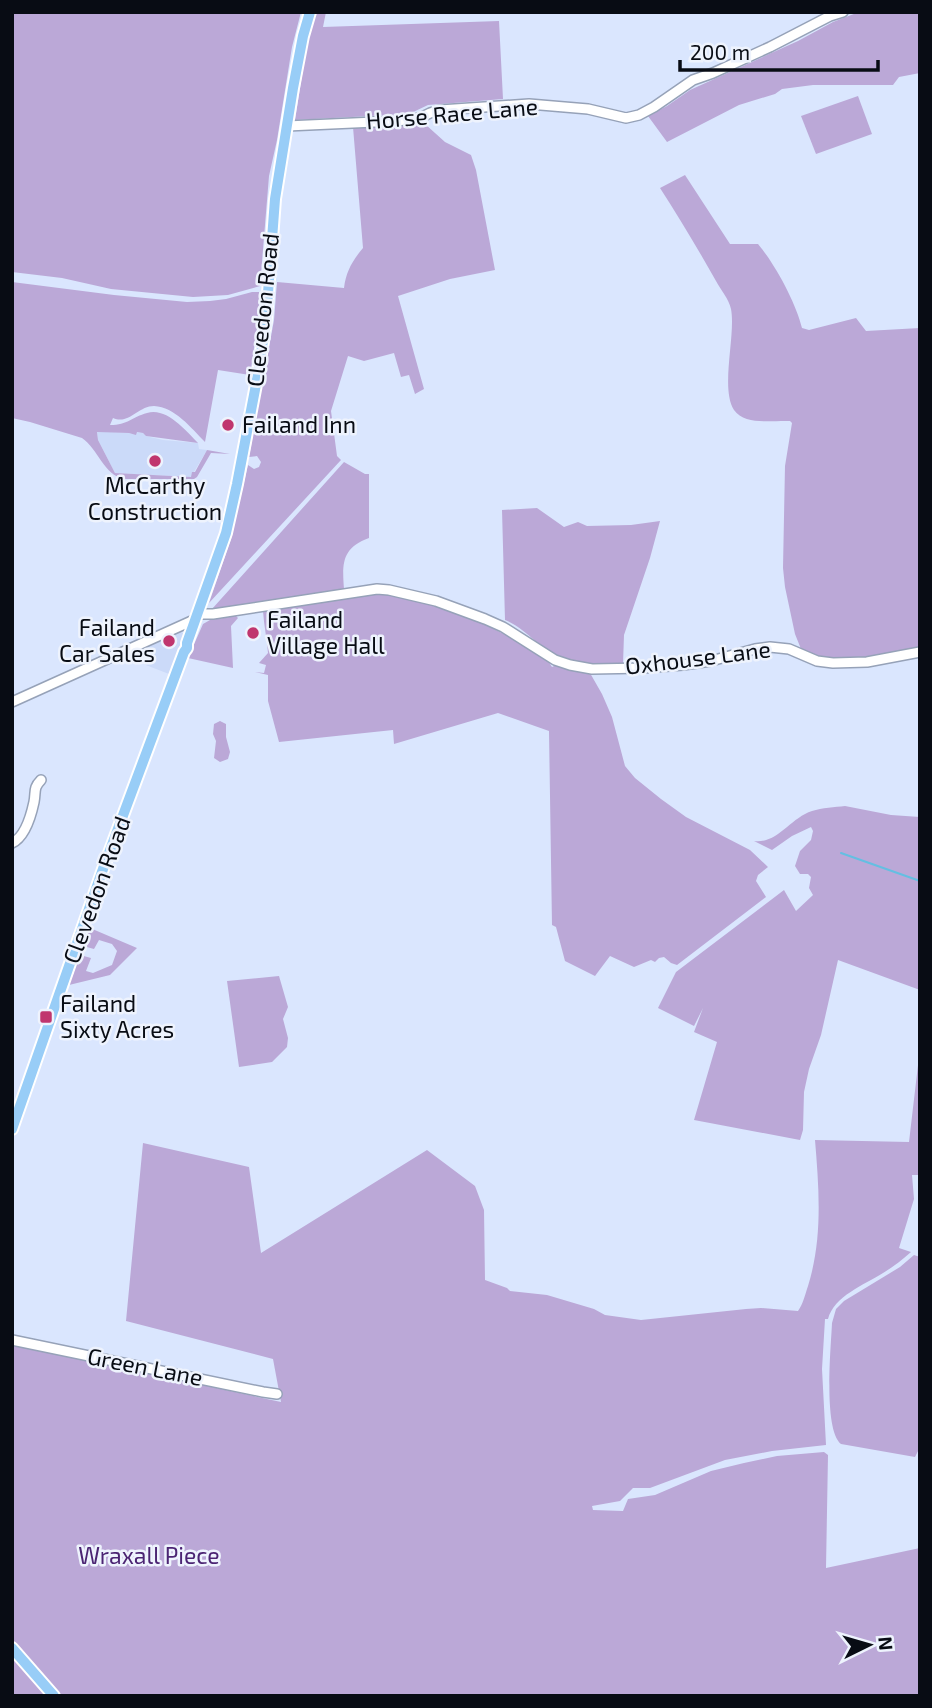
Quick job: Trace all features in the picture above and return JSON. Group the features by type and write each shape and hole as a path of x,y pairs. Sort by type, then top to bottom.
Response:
{"main road":[{"name":"Clevedon Road","path":"12,1129 16,1106 195,620 230,516 253,405 267,313 275,199 303,36 310,12"},
{"path":"12,1648 54,1696"}],"street":[{"name":"Horse Race Lane","path":"287,126 397,121 420,118 440,110 518,104 588,109 626,118 654,107 693,80 842,12"},
{"name":"Oxhouse Lane","path":"195,620 213,614 383,589 436,601 503,627 555,660 592,669 683,665 770,647 789,649 817,661 833,663 867,662 920,652"},
{"path":"12,702 195,620"},
{"path":"12,842 18,840 24,832 33,804 35,784"},
{"name":"Green Lane","path":"12,1340 277,1394"}],"shaded area":[{"name":"McCarthy Construction","path":"97,431 143,433 163,440 198,443 199,449 207,450 191,477 115,473 98,440"},
{"path":"181,632 184,634 169,674 138,662 133,653"}],"green space":[{"path":"12,12 301,12 292,47 269,176 260,286 228,295 193,297 111,289 62,278 12,272"},
{"path":"316,12 326,12 323,27 499,21 503,99 428,105 409,114 295,120 306,50"},
{"path":"859,12 920,12 920,73 899,77 893,85 813,85 782,89 775,94 739,105 667,142 648,116 690,90"},
{"path":"858,96 872,134 816,154 801,116"},
{"path":"425,124 445,142 471,155 495,270 450,279 398,296 424,389 415,394 409,375 401,377 394,353 364,361 348,356 331,411 337,456 341,460 209,603 231,539 248,465 254,469 259,467 261,462 257,456 249,457 274,320 277,282 344,288 350,267 363,248 353,127"},
{"path":"685,175 730,244 758,244 765,252 790,296 802,328 809,330 856,318 866,331 920,328 920,649 872,658 823,660 801,649 795,634 783,568 785,466 792,423 752,420 734,410 728,389 732,320 730,305 660,188"},
{"path":"12,282 187,302 226,299 259,292 259,315 250,375 218,370 205,442 176,414 154,406 124,419 113,418 110,425 121,424 147,413 162,413 176,421 198,443 146,436 137,432 136,435 97,432 98,440 115,473 191,477 207,450 230,454 211,453 194,479 124,479 111,472 82,438 12,418"},
{"path":"344,462 369,474 369,538 353,547 346,558 343,571 344,589 212,609"},
{"path":"537,508 564,527 578,522 587,526 660,521 624,635 623,664 568,661 546,650 505,620 502,510"},
{"path":"384,592 420,600 472,619 535,651 552,667 558,664 590,673 612,717 625,766 635,778 686,817 750,850 768,867 758,875 756,881 766,897 677,965 664,957 634,967 610,956 595,976 565,961 556,927 552,925 549,731 498,713 394,744 393,730 279,742 268,701 268,675 255,672 264,673 266,665 259,663 268,653 263,611"},
{"path":"236,616 238,618 231,626 233,668 188,658 203,624 210,620"},
{"path":"220,721 226,724 230,752 228,759 220,762 214,758 216,741 213,734 214,724"},
{"path":"845,806 891,815 920,817 920,990 838,960 821,1035 804,1092 803,1130 800,1140 694,1120 717,1042 694,1032 703,1008 694,1026 658,1008 676,972 784,890 796,911 813,895 809,888 811,877 808,874 800,874 795,866 800,851 811,840 811,827 772,850 754,841 770,839 804,814"},
{"path":"90,928 137,948 110,975 69,985 80,955 91,958 86,971 93,973 112,965 117,951 112,944 99,940 94,949 83,946"},
{"path":"279,976 288,1007 283,1019 288,1038 287,1047 272,1062 239,1067 227,981"},
{"name":"Wraxall Piece","path":"920,1048 920,1175 912,1175 914,1199 899,1248 911,1252 843,1298 831,1311 828,1319 825,1319 822,1369 826,1445 725,1460 650,1488 633,1488 620,1501 592,1506 593,1510 623,1511 628,1499 655,1495 711,1471 777,1456 824,1452 828,1455 826,1568 920,1548 920,1696 61,1696 12,1639 12,1344 281,1402 273,1359 126,1321 143,1143 249,1167 261,1253 427,1150 475,1186 484,1210 485,1280 510,1291 547,1295 605,1315 641,1320 761,1308 798,1311 813,1268 818,1232 815,1140 909,1142"},
{"path":"914,1255 920,1257 920,1447 915,1457 841,1444 835,1436 830,1406 832,1323 836,1309"},
{"path":"12,1656 46,1696 13,1696"}],"waterway":[{"path":"841,853 920,881"}],"place":[{"name":"Failand Inn","path":"228,425"},
{"name":"McCarthy Construction","path":"155,461"},
{"name":"Failand Village Hall","path":"253,633"},
{"name":"Failand Car Sales","path":"169,641"},
{"name":"Failand Sixty Acres","path":"46,1017"}]}
